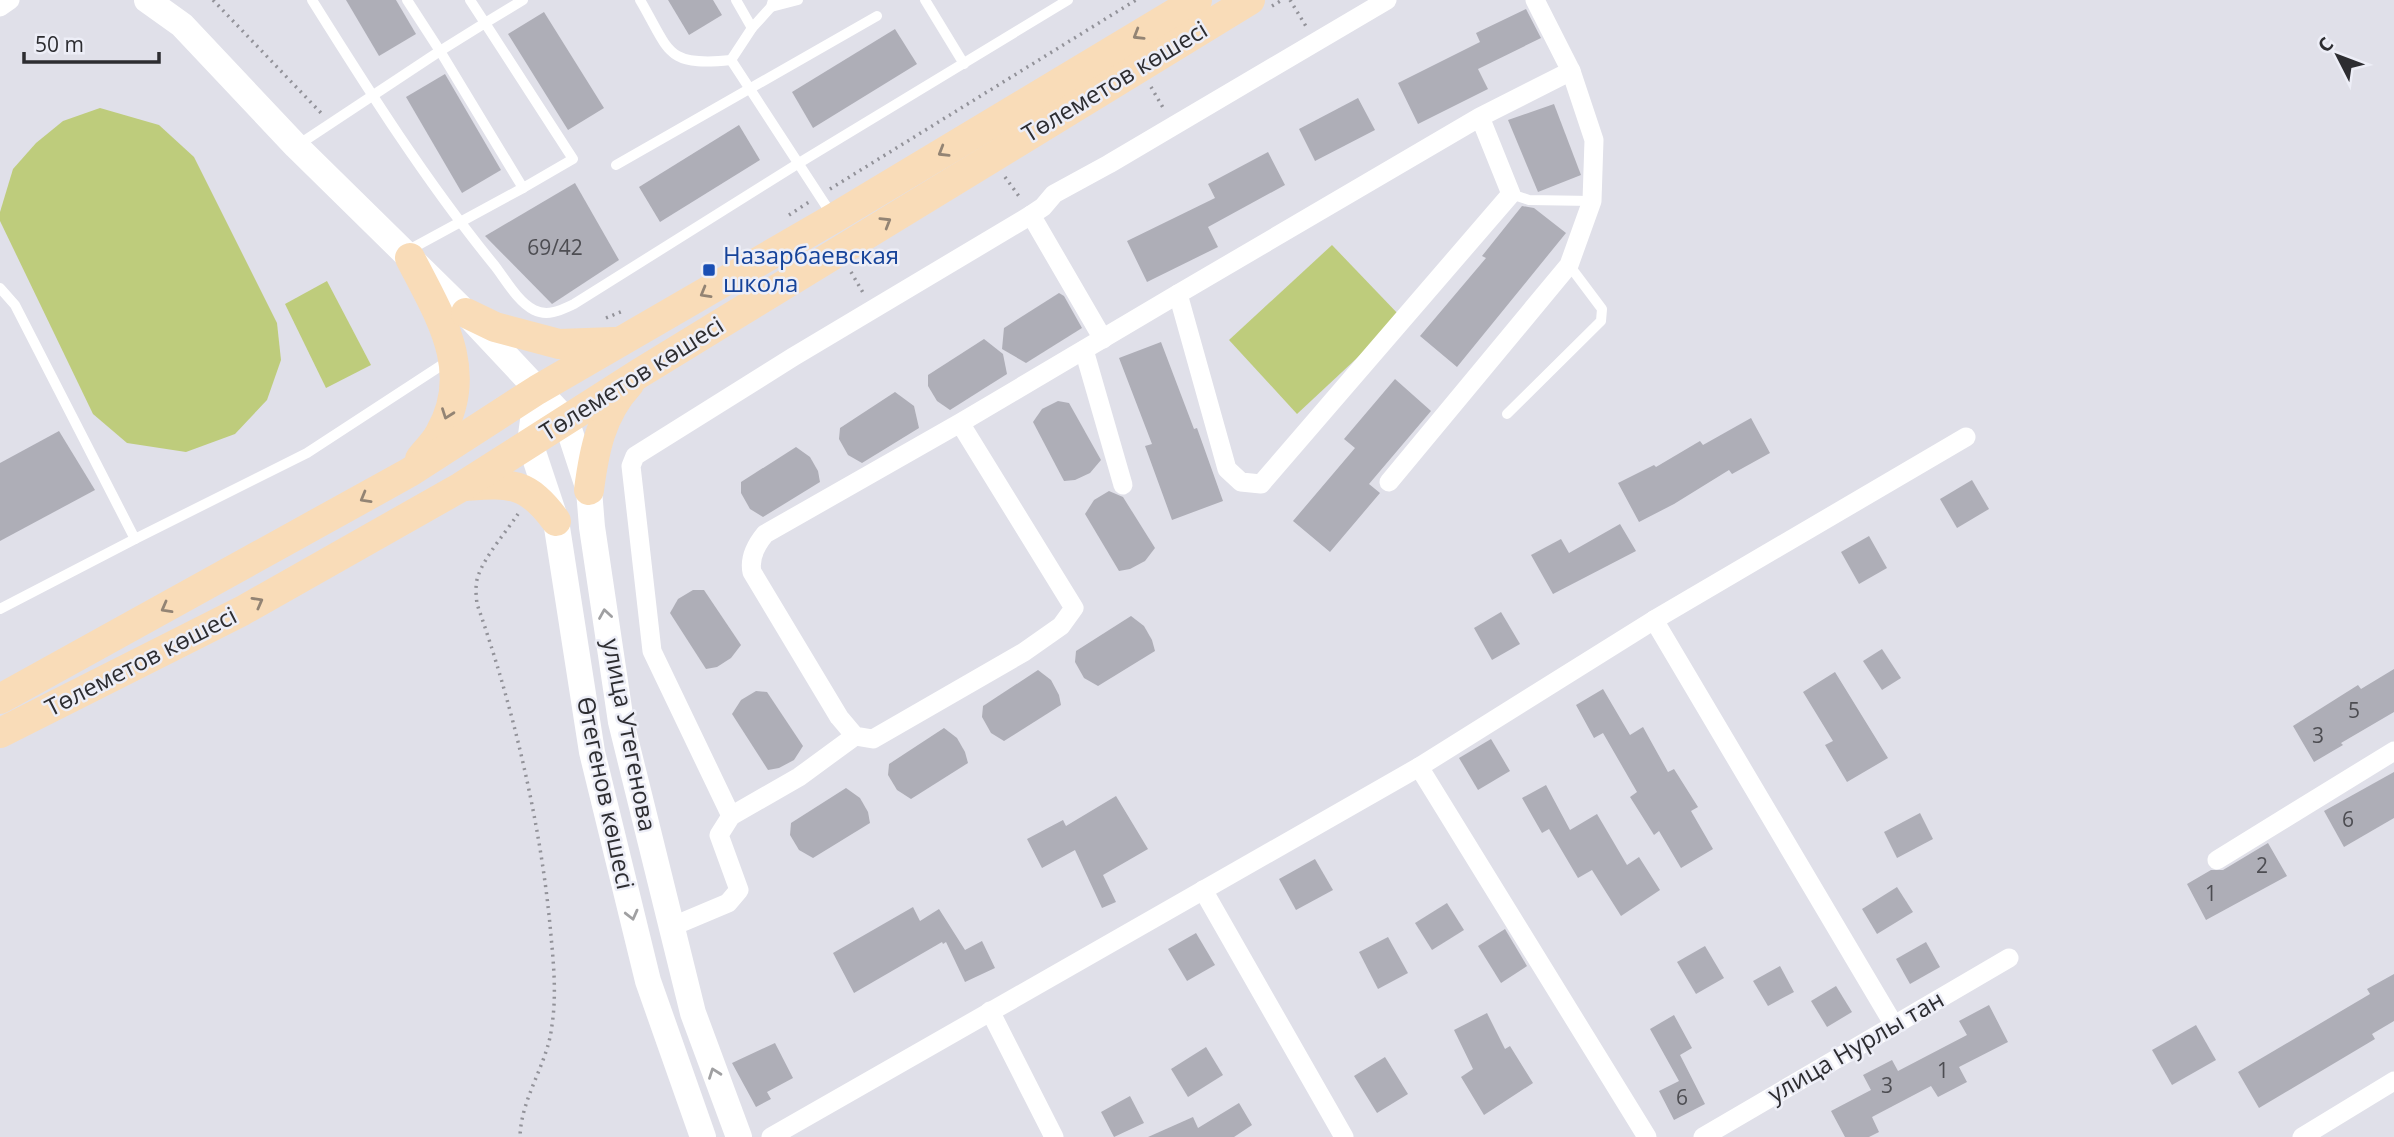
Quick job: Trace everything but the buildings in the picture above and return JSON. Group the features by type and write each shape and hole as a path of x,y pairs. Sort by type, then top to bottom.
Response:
{"main road":[{"name":"улица Утегенова","path":"147,0 179,13 296,146 466,313 566,420 589,490 621,723 693,1013 738,1137"},
{"name":"Төлеметов көшесі","path":"0,699 410,472 537,390 610,331 1195,0"},
{"name":"Төлеметов көшесі","path":"0,733 242,611 461,487 640,373 1250,0"},
{"path":"407,256 440,317 454,357 452,401 440,433 410,472"},
{"path":"466,313 495,327 559,344 610,331"},
{"path":"589,490 595,447 607,416 620,394 640,373"},
{"path":"530,443 537,390"},
{"name":"Өтегенов көшесі","path":"530,443 556,521 592,752 648,981 704,1137"},
{"path":"461,487 506,483 543,502 556,521"}],"street":[{"path":"0,7 10,0"},
{"path":"731,816 652,651 631,466 635,456 1031,215 1043,207 1054,194 1387,0"},
{"path":"1389,482 1569,265 1592,201 1594,140 1571,71 1535,0"},
{"path":"960,423 1074,608 1061,626 1024,652 873,739 855,736 839,717 752,572 752,555 765,534 960,423 1480,117 1571,71"},
{"path":"1178,295 1227,469 1241,482 1261,484 1511,194 1480,117"},
{"path":"1031,215 1104,339"},
{"path":"1084,350 1123,485"},
{"path":"771,1137 1419,767 1654,620 1966,437"},
{"path":"1654,620 1894,1025"},
{"path":"671,927 729,903 739,890 719,835 731,816 799,776 855,736"},
{"path":"2217,860 2394,751"},
{"path":"1419,767 1647,1137"},
{"path":"1203,890 1344,1137"},
{"name":"улица Нурлы тан","path":"1703,1137 2009,958"},
{"path":"990,1011 1054,1137"},
{"path":"2302,1137 2394,1081"}],"lane":[{"path":"312,0 373,96 460,221 522,300 531,309 544,314 574,304 799,163 1068,0"},
{"path":"407,0 523,188"},
{"path":"407,256 460,221 573,159 470,0"},
{"path":"296,146 523,0"},
{"path":"640,0 671,53 686,61 701,63 731,60"},
{"path":"736,0 752,28"},
{"path":"731,60 772,4 799,0"},
{"path":"925,0 964,64"},
{"path":"616,165 877,16"},
{"path":"731,60 827,207"},
{"path":"1511,194 1528,200 1592,201"},
{"path":"1507,414 1601,321 1602,309 1569,265"},
{"path":"0,288 15,305 135,539"},
{"path":"0,609 307,453 454,357"}],"path":[{"path":"213,0 331,123"},
{"path":"786,216 827,207 1136,0"},
{"path":"1290,0 1316,42"},
{"path":"1148,82 1174,126"},
{"path":"1002,172 1031,215"},
{"path":"848,267 873,310"},
{"path":"610,331 626,310"},
{"path":"520,1137 525,1105 552,1027 555,975 542,862 518,745 477,604 476,589 477,577 482,567 531,495"}],"green space":[{"path":"100,108 159,125 194,157 277,323 281,360 267,400 235,434 186,452 127,443 93,414 0,221 0,212 13,169 36,143 63,121"},
{"path":"1332,245 1401,317 1297,414 1229,340"},
{"path":"327,281 371,365 326,388 285,304"}],"place":[{"name":"Назарбаевская школа","path":"709,270"}]}
